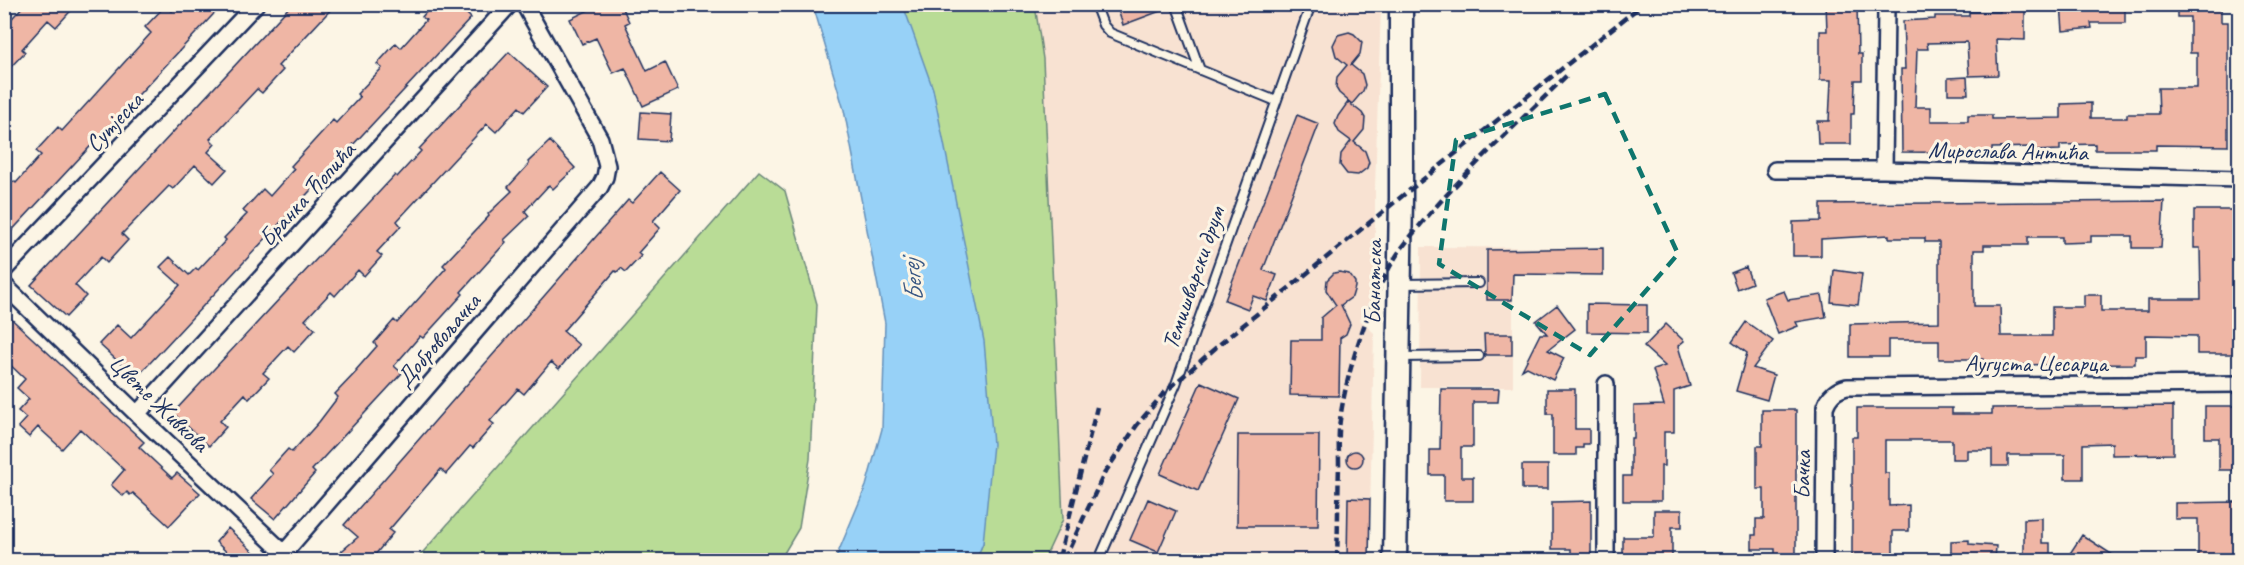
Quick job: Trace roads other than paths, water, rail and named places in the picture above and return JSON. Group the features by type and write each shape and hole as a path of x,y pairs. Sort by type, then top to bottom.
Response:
{"main road":[{"name":"Банатска","path":"1395,561 1401,197 1401,4"}],"street":[{"name":"Сутјеска","path":"4,270 256,4"},
{"name":"Бранка Ћопића","path":"137,414 510,4"},
{"name":"Добровољачка","path":"281,557 600,187 605,177 607,166 600,139 524,4"},
{"path":"1884,170 1886,7 1888,4"},
{"name":"Мирослава Антића","path":"1775,170 1884,170 2240,179"},
{"name":"Цвете Живкова","path":"4,285 281,557"},
{"path":"1606,384 1606,561"},
{"name":"Аугуста Цесарца","path":"1833,393 1847,387 2240,384"},
{"name":"Бачка","path":"1824,561 1825,407 1833,393"}],"lane":[{"path":"1095,4 1103,25 1110,33 1276,101"},
{"path":"1176,4 1200,70"},
{"name":"Темишварски друм","path":"1099,561 1176,384 1311,4"},
{"path":"1399,284 1479,283"},
{"path":"1398,357 1479,356"}],"water":[{"name":"Бегеј","path":"813,5 903,5 933,89 984,341 993,444 983,543 976,560 835,560 866,486 882,429 885,323 844,110"}],"railway":[{"path":"1064,560 1104,474 1137,425 1163,394 1220,344 1643,4"},
{"path":"1337,560 1339,436 1343,400 1362,331 1380,285 1401,249 1439,203 1567,75"},
{"path":"1059,558 1097,407"}]}
